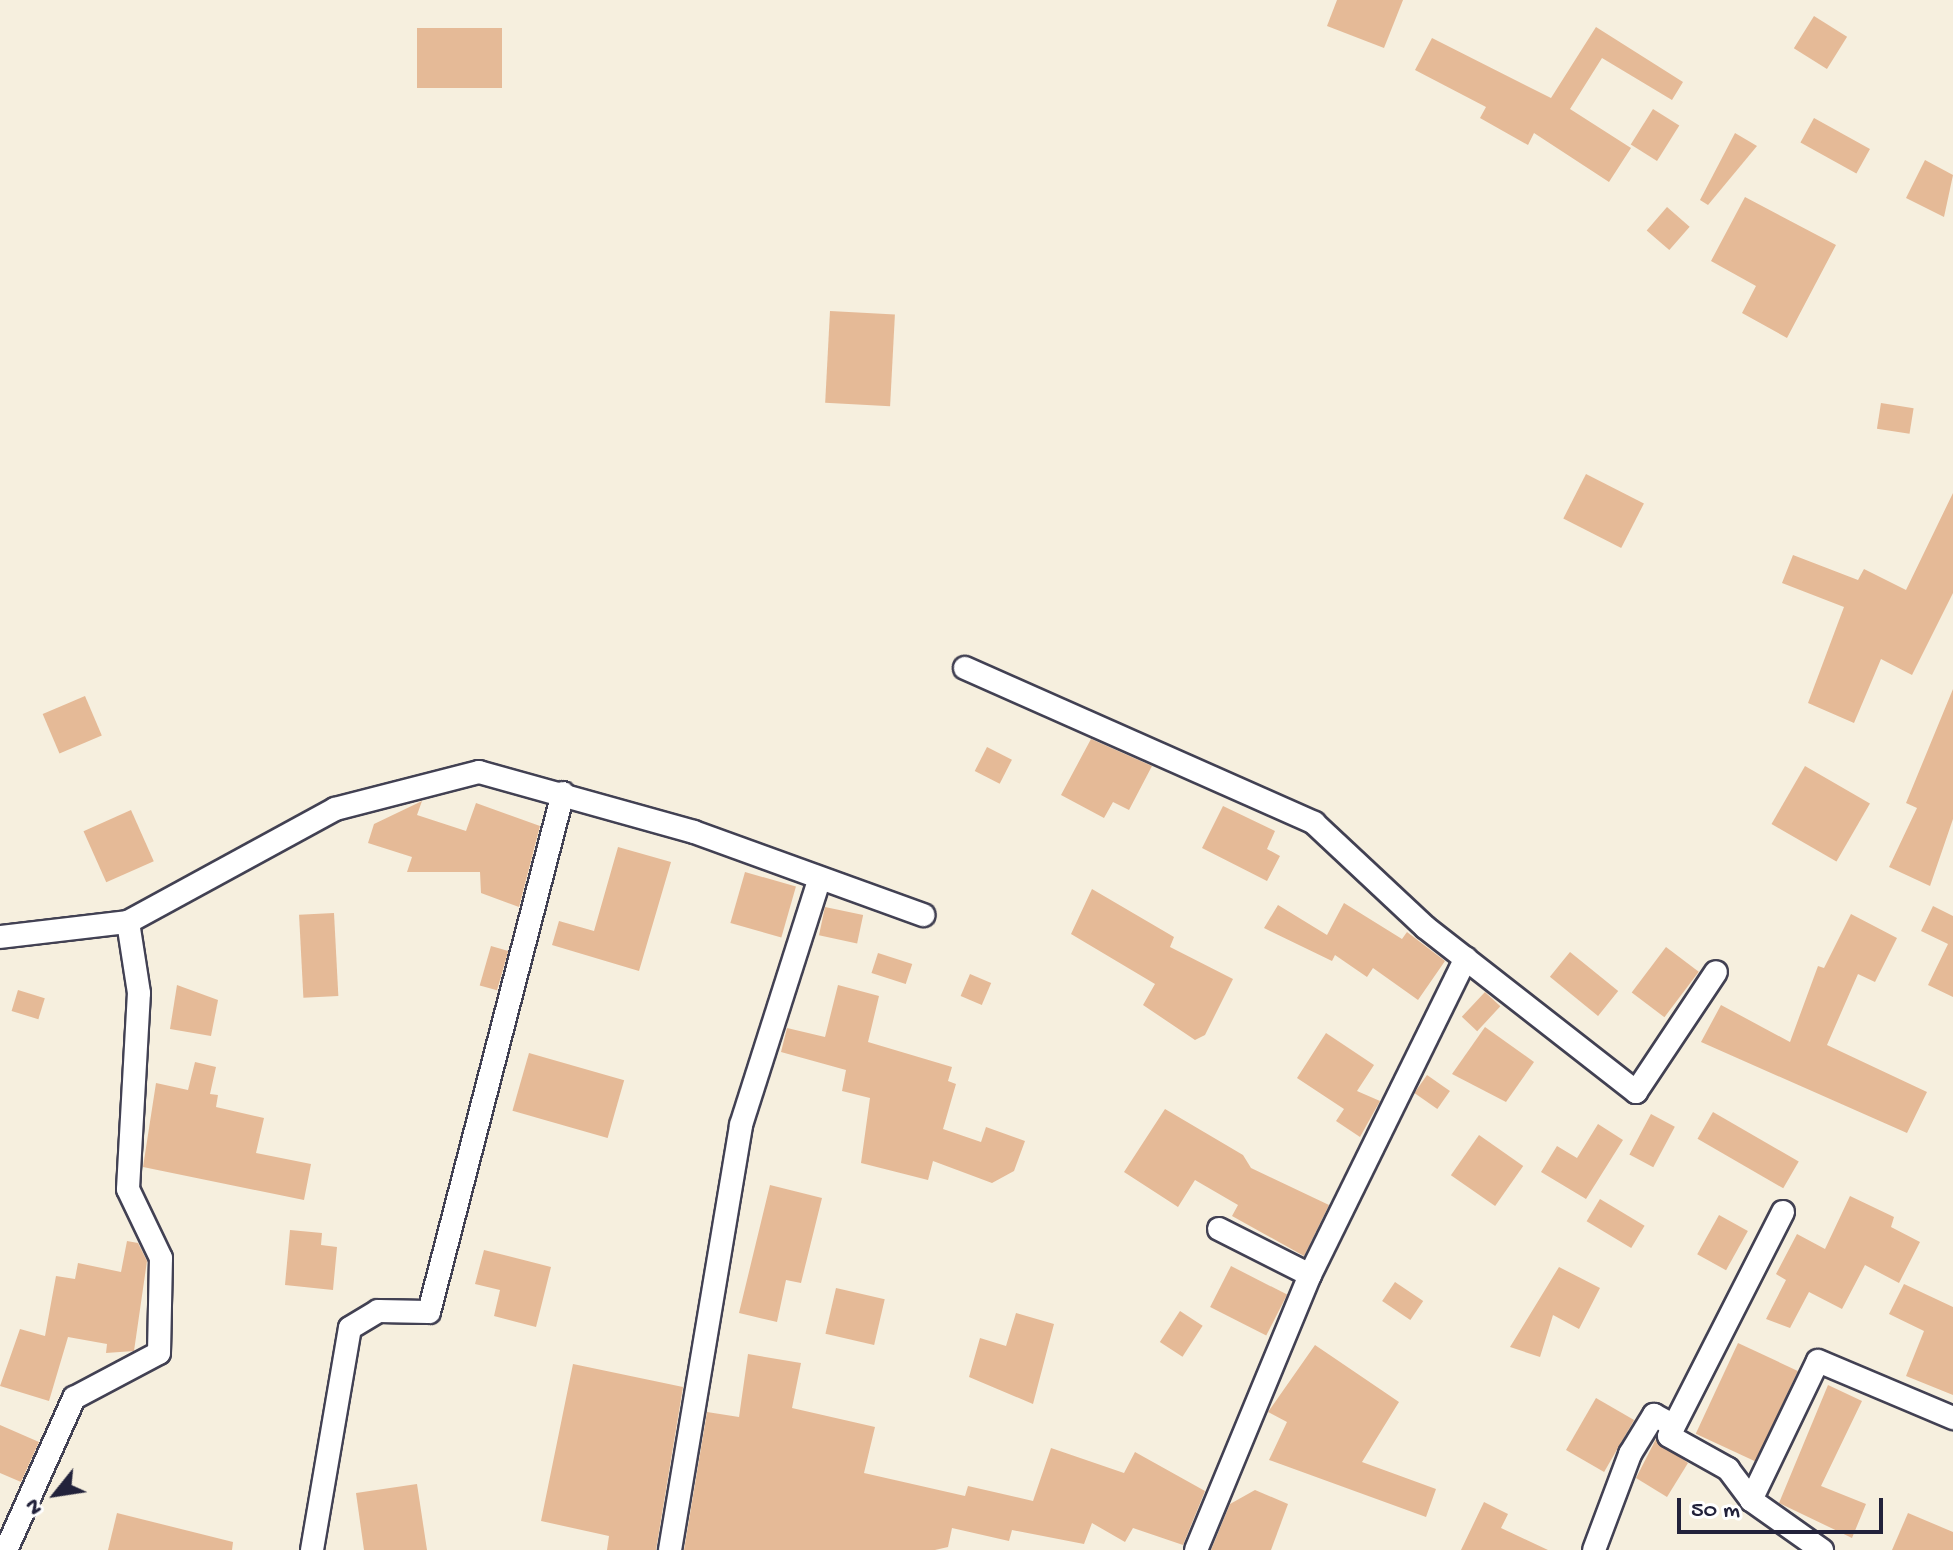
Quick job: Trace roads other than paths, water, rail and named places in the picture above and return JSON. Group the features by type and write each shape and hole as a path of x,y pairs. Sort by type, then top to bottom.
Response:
{"street":[{"path":"965,668 1314,823 1466,958 1636,1092 1716,972"},
{"path":"0,937 128,922 335,809 441,776 479,772 563,793 923,915"},
{"path":"312,1550 350,1328 378,1311 429,1312 563,793"},
{"path":"670,1550 741,1125 819,880"},
{"path":"6,1550 74,1398 159,1353 161,1258 128,1189 139,993 128,922"},
{"path":"1196,1550 1310,1275 1466,958"},
{"path":"1783,1212 1669,1436 1728,1469 1751,1500 1822,1550"},
{"path":"1219,1229 1310,1275"},
{"path":"1751,1500 1818,1361 1953,1418"},
{"path":"1594,1550 1630,1454 1654,1415 1673,1425"}]}
